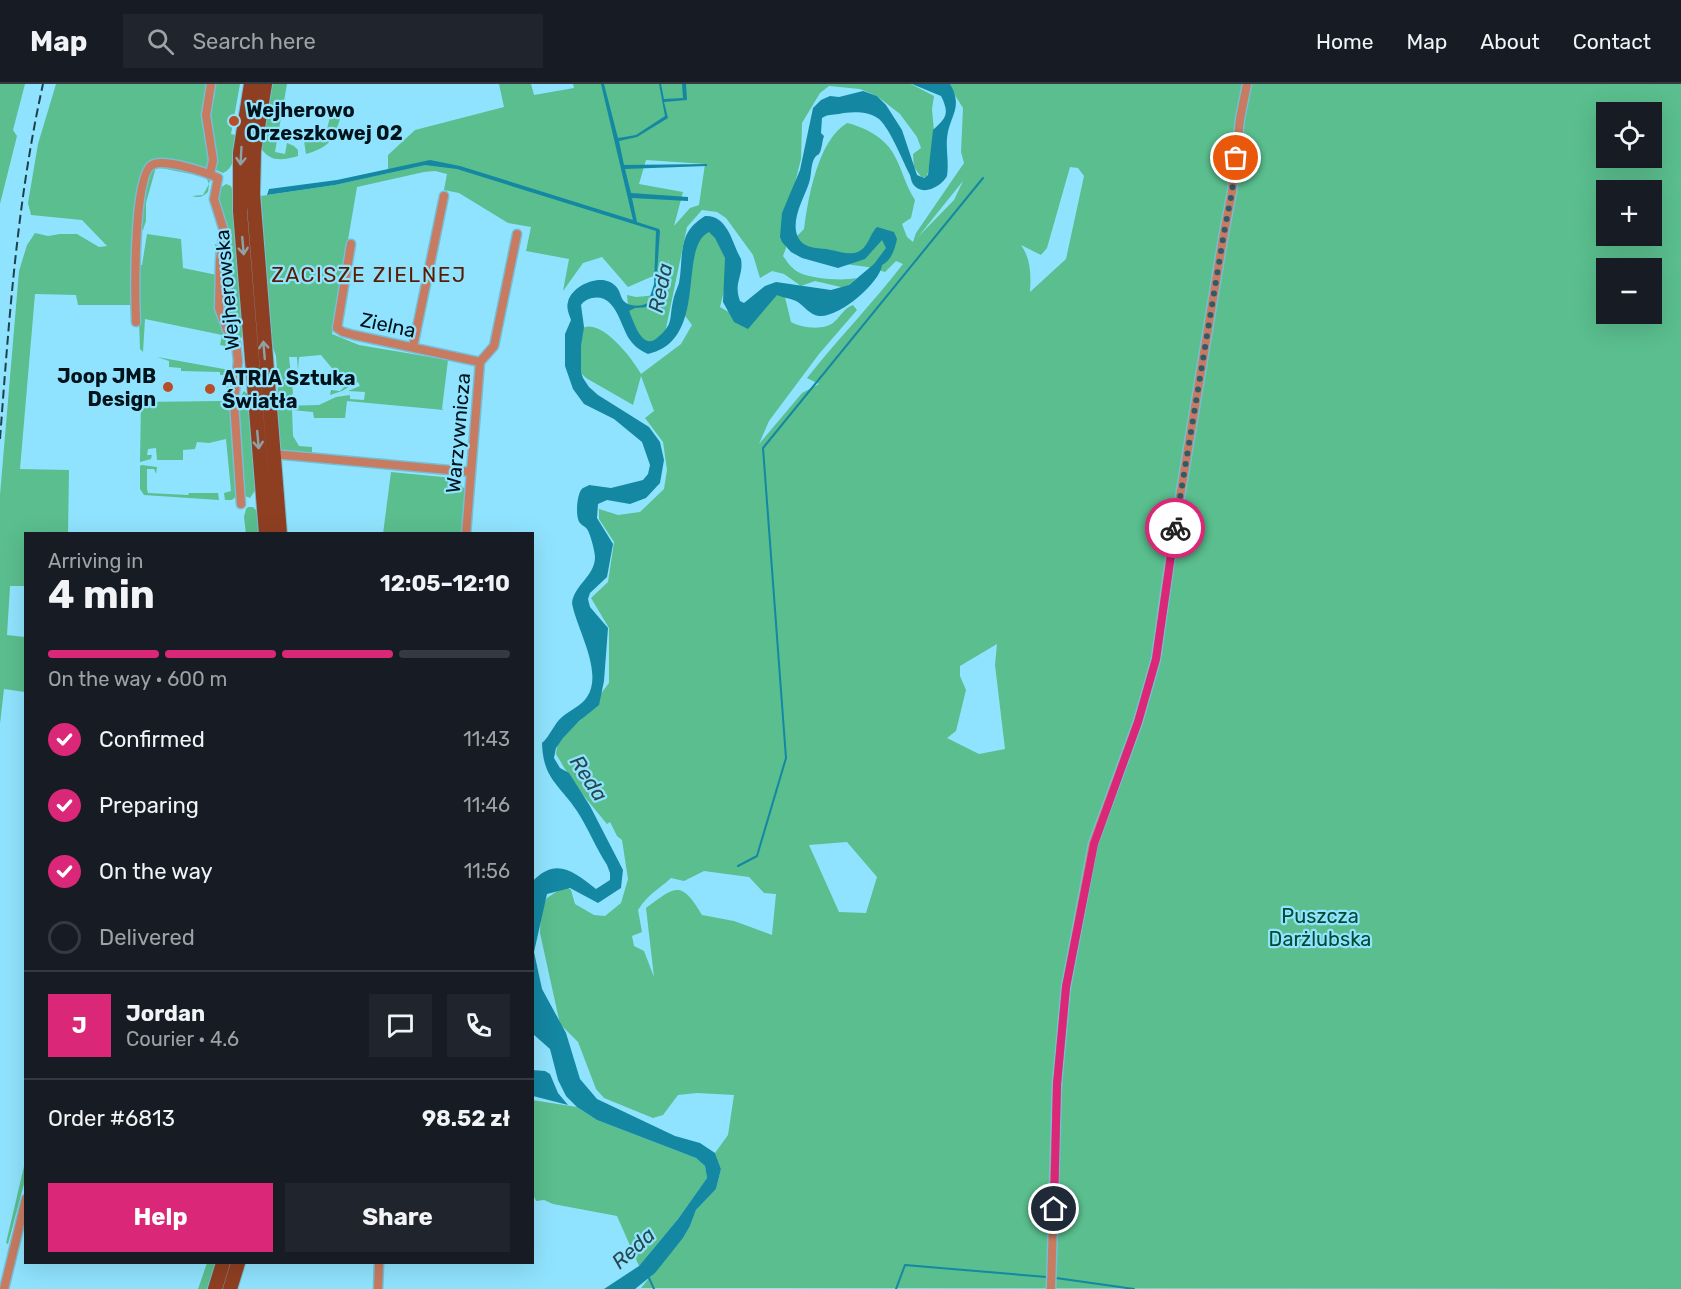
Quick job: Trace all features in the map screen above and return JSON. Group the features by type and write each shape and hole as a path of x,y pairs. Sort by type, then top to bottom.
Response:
{"main road":[{"name":"Wejherowska","path":"251,84 244,119 239,187 266,532"},
{"name":"Wejherowska","path":"265,84 254,151 253,194 280,532"},
{"path":"215,1289 223,1264"},
{"path":"230,1289 238,1264"}],"street":[{"path":"210,174 213,160 206,115 211,84"},
{"path":"1051,1289 1057,1084 1066,987 1094,844 1138,722 1156,659 1172,545 1232,192 1240,119 1247,84"},
{"path":"136,322 134,271 141,189 145,171 151,165 160,163 210,174 218,178 214,199 224,231 220,260 219,308 228,332 236,343 238,361 234,402 241,504"},
{"path":"413,347 444,196"},
{"name":"Warzywnicza","path":"466,532 480,362 494,346 517,234"},
{"name":"Zielna","path":"351,244 338,328 343,332 480,362"},
{"path":"273,454 471,472"},
{"path":"4,1289 24,1207"},
{"path":"378,1289 380,1264"}],"green space":[{"path":"0,84 25,84 13,130 17,136 0,204"},
{"path":"56,84 209,84 204,102 211,161 208,167 201,168 158,161 140,188 131,266 131,305 78,305 76,295 35,294 20,469 69,470 68,532 24,532 24,586 10,586 7,635 24,637 24,692 4,689 0,724 0,495 19,271 27,245 35,233 48,236 77,234 99,247 107,246 82,220 31,215 28,203 38,144"},
{"path":"215,84 240,84 231,134 235,135 234,157 231,166 223,173 216,170 209,117 215,95"},
{"path":"270,84 287,84 275,152 285,154 287,143 298,150 298,156 273,158 261,148"},
{"path":"499,84 531,84 534,95 574,88 573,84 911,84 934,96 932,109 935,143 927,176 922,178 914,167 913,154 921,148 917,137 900,114 877,96 860,89 829,86 820,93 802,123 801,159 785,222 786,248 783,256 795,270 812,277 857,278 845,288 815,281 801,286 784,274 772,271 760,278 753,255 726,218 717,212 702,210 687,227 665,333 647,348 629,316 627,295 636,297 657,295 668,272 669,259 667,270 628,287 602,257 583,263 563,291 569,259 526,251 531,227 508,223 459,193 444,190 447,174 435,171 424,172 357,187 332,334 359,345 448,360 442,409 444,410 347,401 345,418 314,418 313,412 292,410 293,436 299,446 312,447 312,454 282,450 277,416 279,406 319,405 336,397 350,395 350,399 364,400 365,392 348,391 360,386 358,382 342,391 330,395 331,390 340,391 346,385 321,355 299,357 298,371 297,357 289,357 293,393 290,399 277,399 276,356 270,339 266,290 261,196 335,185 388,173 388,155 415,130 504,107","holes":["646,160 705,164 699,205 690,208 674,226 683,192 639,184"]},
{"name":"Puszcza Darżlubska","path":"948,84 1681,84 1681,1289 641,1288 683,1238 696,1210 716,1189 721,1169 715,1153 728,1135 734,1095 697,1093 678,1095 663,1115 653,1118 604,1098 596,1089 578,1042 560,1024 540,933 541,909 547,898 565,886 571,890 575,904 594,915 605,916 621,903 628,879 622,840 617,836 610,822 607,824 574,784 556,754 558,741 566,730 581,720 609,683 609,628 591,598 608,582 614,542 599,519 599,509 618,515 640,512 664,489 667,470 663,442 645,418 654,411 641,376 633,405 586,378 578,370 583,328 590,326 607,334 624,350 641,374 681,344 692,325 683,313 699,230 715,228 734,249 720,307 732,314 767,290 784,293 791,322 807,327 819,328 830,325 853,305 857,310 819,354 769,421 759,444 802,393 819,384 807,378 903,264 896,261 885,272 845,264 796,249 797,236 804,229 816,171 829,142 847,123 873,134 889,147 915,200 911,218 902,224 907,237 913,242 916,233 964,163 961,152 963,108","holes":["1070,167 1078,168 1084,176 1066,259 1030,292 1030,267 1021,245 1041,255 1047,248","963,181 954,200 918,237","997,644 995,665 1005,749 979,754 947,738 956,731 966,690 960,676 960,666","847,842 877,877 866,913 839,912 809,845","704,871 749,877 764,893 776,894 772,935 734,921 702,915 689,896 677,890 671,891 646,908 654,977 644,951 634,946 632,936 642,932 638,910 649,896 671,878 684,881"]},
{"path":"330,117 340,119 332,138 320,149 306,154 304,141 289,135 289,133 324,141"},
{"path":"162,165 210,178 208,192 201,197 192,196 203,195 209,184 206,177 156,167 146,203 146,221 141,230 142,193 149,169"},
{"path":"226,184 231,186 233,193 243,336 238,341 234,340 220,305 224,243 216,200 219,189"},
{"path":"147,234 181,239 183,268 217,275 215,244 219,247 217,306 230,339 225,346 220,345 222,335 145,319 143,352 140,349 137,265 142,265"},
{"path":"233,344 235,348 237,378 234,380 226,379 226,375 220,375 220,372 181,371 181,368 169,367 169,361 157,357 235,371 234,347 229,346"},
{"path":"227,386 231,388 231,405 225,408 231,411 237,496 232,500 225,500 224,493 231,491 226,439 209,443 197,442 195,449 183,450 183,460 157,460 156,448 148,449 147,455 152,455 151,459 140,462 141,402 221,401 225,403 228,399"},
{"path":"244,391 248,395 256,489 250,498 245,496 243,487 237,402"},
{"path":"140,466 157,467 156,474 154,469 147,469 148,493 188,495 189,493 218,493 219,500 144,495 140,489"},
{"path":"391,472 453,478 467,491 464,532 383,532"},
{"path":"253,507 257,511 260,532 246,532 244,517 246,509"},
{"path":"534,1100 577,1107 597,1120 696,1158 705,1166 707,1178 678,1219 639,1266 617,1216 553,1204 544,1200 536,1201 534,1196"},
{"path":"24,1166 24,1184 8,1244 6,1243"},
{"path":"207,1264 217,1264 209,1289 198,1289"}],"water":[{"path":"601,84 604,84 618,138 636,135 665,116 659,84 661,84 664,99 683,98 682,84 686,84 687,100 664,102 668,118 637,137 619,141 624,165 707,164 707,166 625,169 631,193 688,197 688,201 632,198 637,222 660,231 656,287 651,305 629,311 639,334 647,341 652,341 666,329 679,283 686,236 694,224 705,216 719,220 732,238 741,259 738,294 740,301 744,303 765,286 776,282 831,290 849,285 874,264 886,248 882,240 865,259 838,268 802,258 791,252 780,237 782,213 800,170 813,108 821,100 830,96 839,97 863,91 877,96 886,105 902,130 917,175 924,178 928,175 933,130 944,119 946,112 941,96 912,84 950,84 954,92 956,106 947,138 947,176 936,187 926,190 921,190 913,184 892,138 875,116 854,112 822,118 821,133 824,136 821,148 813,162 809,183 797,217 796,231 800,241 810,247 852,253 861,250 867,244 877,227 894,232 897,239 892,254 882,265 874,281 857,298 837,311 827,315 815,315 796,301 777,295 748,329 734,322 723,302 725,258 715,238 709,232 700,241 695,255 686,313 679,331 667,345 648,354 645,353 630,340 612,305 607,300 592,298 581,305 584,327 581,346 583,378 598,395 649,427 660,442 664,460 660,483 646,498 630,504 607,500 598,504 597,518 613,544 607,577 590,593 588,599 590,607 608,628 604,681 599,705 563,738 556,748 554,758 560,768 569,773 590,806 623,870 621,888 598,903 570,888 547,894 534,952 534,880 541,874 557,868 572,872 596,889 610,880 607,865 581,818 553,780 545,765 542,743 565,714 585,700 591,687 591,663 572,603 576,591 592,570 595,557 588,531 577,516 580,493 589,485 611,488 643,480 648,474 650,465 642,442 614,419 584,404 573,389 565,366 565,334 571,320 567,306 570,297 579,287 598,280 610,282 617,287 626,303 637,306 648,303 654,284 656,231 457,169 425,165 335,185 267,195 269,189 337,180 430,160 460,166 633,220"},
{"path":"534,952 542,989 566,1033 580,1079 597,1099 675,1136 700,1143 715,1153 721,1169 716,1189 696,1210 683,1238 655,1273 635,1289 604,1289 639,1266 678,1219 707,1178 705,1166 696,1158 597,1120 577,1107 566,1096 558,1080 550,1049 534,1035"},
{"path":"534,1070 550,1074 558,1093 568,1105 534,1096"}],"waterway":[{"path":"738,866 757,856 786,758 763,448 983,178"},
{"path":"896,1289 905,1265 1047,1277"},
{"path":"649,1278 654,1289"},
{"path":"1056,1278 1134,1289"}],"railway":[{"path":"0,439 20,216 43,84"}],"way so far":[{"path":"1175,528 1236,158"}],"place":[{"name":"Wejherowo Orzeszkowej 02","path":"234,121"},
{"name":"Joop JMB Design","path":"168,387"},
{"name":"ATRIA Sztuka Światła","path":"210,389"}],"district":[{"name":"ZACISZE ZIELNEJ","path":"369,274"}],"route":[{"path":"1054,1209 1057,1084 1066,987 1094,844 1138,722 1156,659 1175,528"}],"water label":[{"name":"Reda","path":"660,288"},
{"name":"Reda","path":"589,778"},
{"name":"Reda","path":"633,1248"}]}
